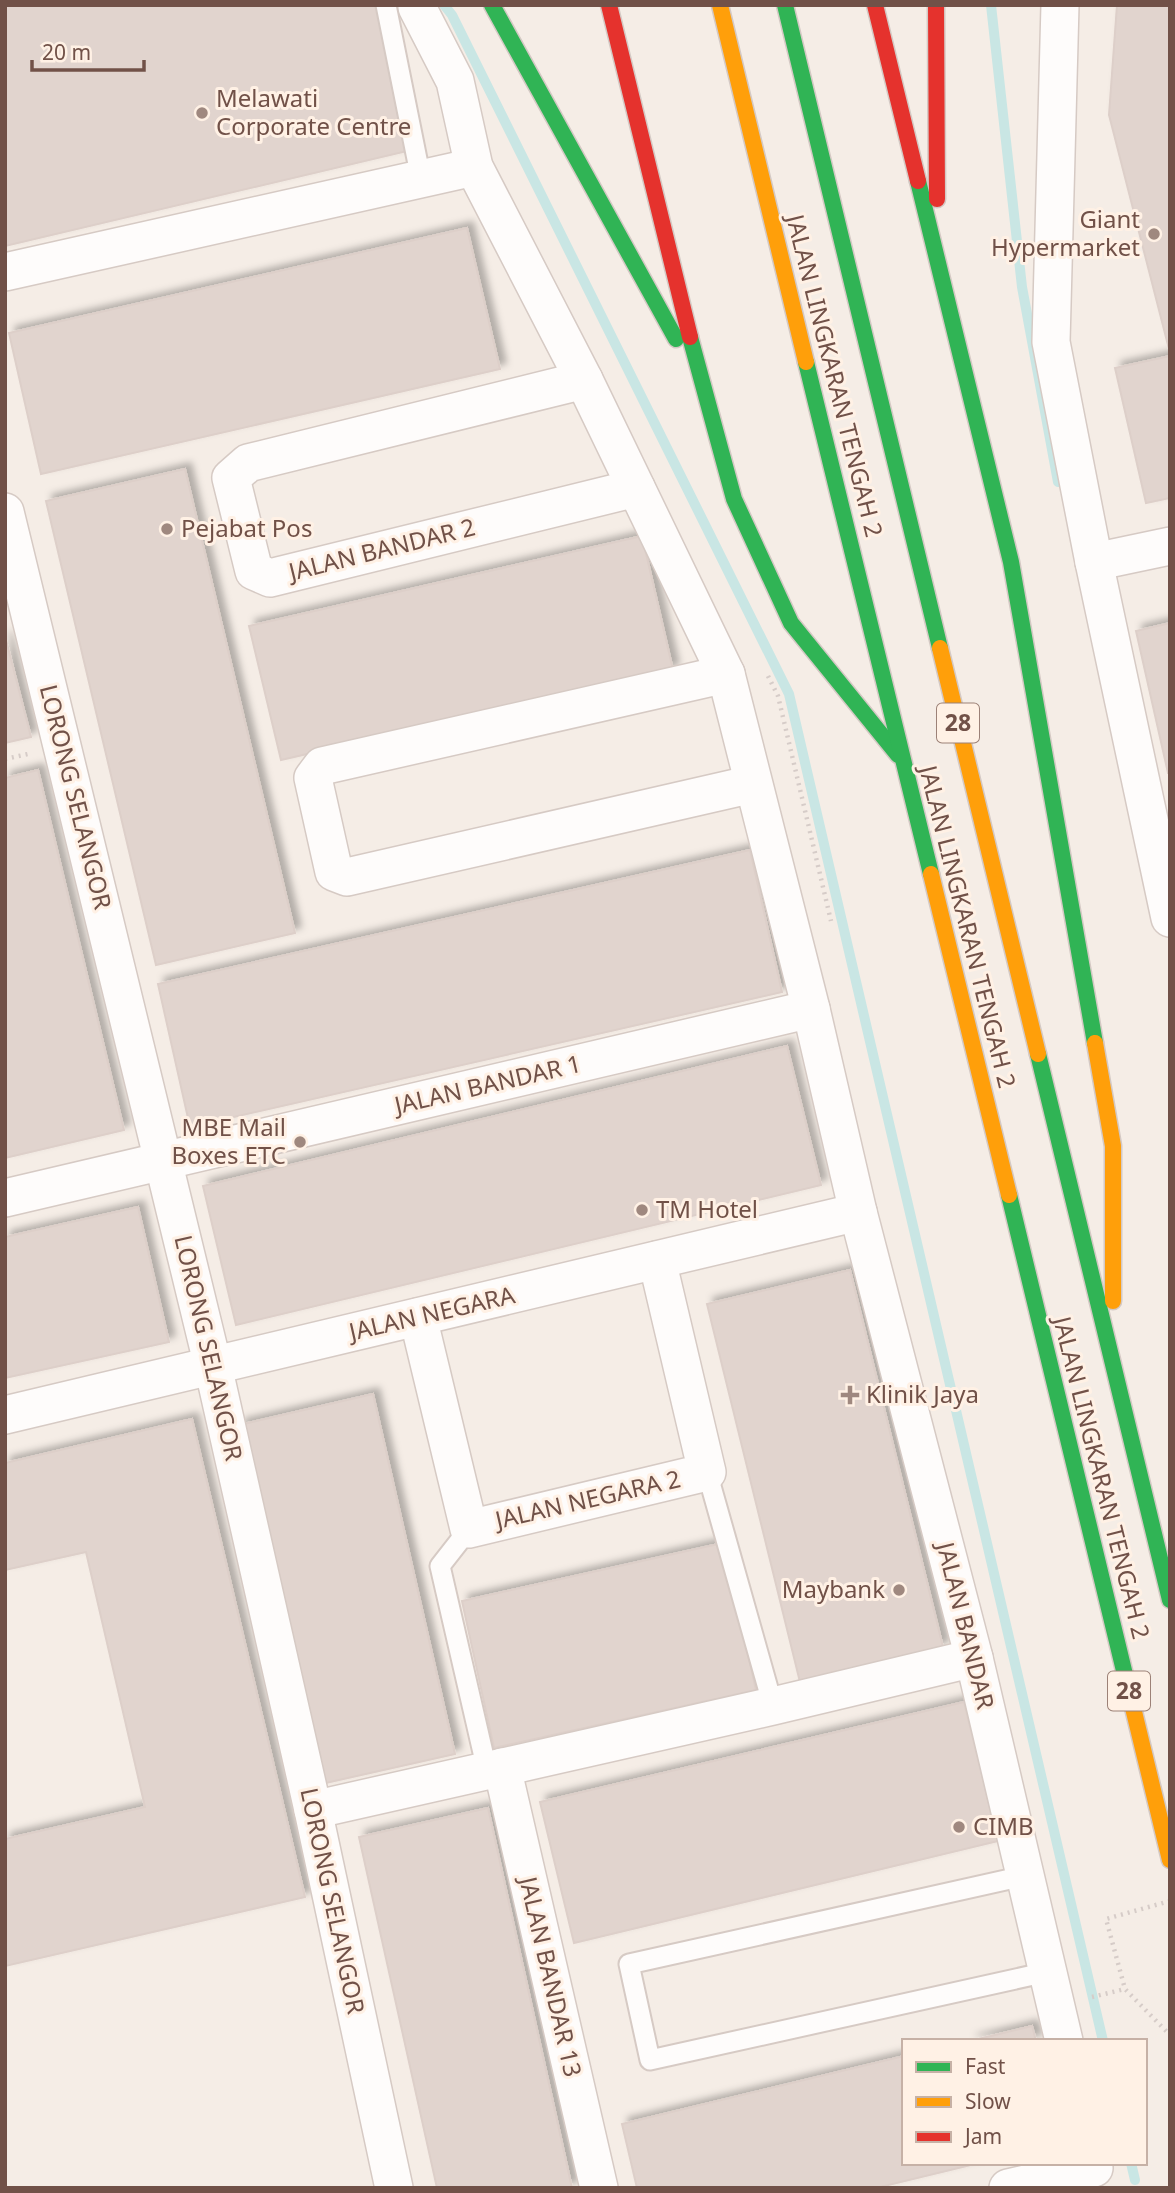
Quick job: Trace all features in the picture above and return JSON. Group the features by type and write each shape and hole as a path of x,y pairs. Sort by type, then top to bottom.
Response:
{"highway":[{"path":"492,5 701,384"},
{"path":"611,5 701,384 734,499 792,623 904,762"},
{"name":"JALAN LINGKARAN TENGAH 2","path":"720,5 1170,1860"},
{"name":"JALAN LINGKARAN TENGAH 2","path":"785,5 1170,1600"},
{"path":"874,5 1011,562 1113,1146 1114,1367"},
{"path":"936,5 937,261"}],"street":[{"path":"1060,5 1051,342 1094,562 1170,918"},
{"name":"JALAN BANDAR","path":"401,6 455,81 474,167 584,380 726,674 811,1009 858,1212 974,1658 1064,2039"},
{"path":"5,272 474,167"},
{"name":"JALAN BANDAR 2","path":"584,380 248,463 231,478 254,571 270,578 636,488"},
{"name":"LORONG SELANGOR","path":"5,512 213,1366 313,1810 394,2188"},
{"path":"1094,562 1170,546"},
{"path":"726,674 322,766 313,778 334,872 347,877 753,785"},
{"name":"JALAN BANDAR 1","path":"5,1198 811,1009"},
{"name":"JALAN NEGARA","path":"5,1415 858,1212"},
{"name":"JALAN NEGARA 2","path":"418,1317 469,1529 707,1472 657,1260"},
{"path":"313,1810 974,1658"},
{"name":"JALAN BANDAR 13","path":"494,1769 598,2188"},
{"path":"1009,2188 1095,2173"}],"lane":[{"path":"401,6 421,179"},
{"path":"707,1472 773,1706"},
{"path":"469,1529 440,1566 494,1769"},
{"path":"1024,1876 629,1964 650,2060 1047,1972"}],"path":[{"path":"1170,1901 1106,1919 1125,1989 1170,2035"}],"building":[{"name":"Melawati Corporate Centre","path":"5,5 377,5 407,151 5,246"},
{"name":"Giant Hypermarket","path":"1117,5 1170,5 1170,353 1109,115"},
{"path":"467,228 500,369 41,474 9,333"},
{"path":"1170,356 1170,498 1146,503 1115,368"},
{"path":"185,469 295,933 156,965 46,501"},
{"path":"642,536 673,670 281,760 249,626"},
{"path":"1170,623 1170,773 1168,773 1136,631"},
{"path":"5,636 31,737 5,743"},
{"path":"38,770 124,1130 5,1158 5,778"},
{"path":"750,850 782,992 190,1127 158,984"},
{"path":"787,1046 821,1185 236,1325 203,1186"},
{"path":"138,1207 169,1342 5,1378 5,1237"},
{"path":"850,1270 943,1647 800,1682 707,1304"},
{"path":"373,1394 455,1754 321,1784 239,1425"},
{"path":"192,1419 305,1897 5,1966 5,1839 145,1807 86,1552 5,1570 5,1463"},
{"path":"723,1543 756,1690 494,1748 462,1601"},
{"path":"964,1702 998,1841 574,1943 540,1802"},
{"path":"488,1808 572,2188 437,2188 359,1837"},
{"path":"1032,2026 1035,2039 978,2039"},
{"path":"902,2056 902,2165 971,2165 876,2188 637,2188 622,2124"}],"waterway":[{"path":"444,5 452,15 789,694 1103,2039"},
{"path":"991,5 1022,287 1058,482"},
{"path":"1131,2165 1135,2180"}],"traffic: fast":[{"path":"492,5 676,339"},
{"path":"785,5 940,648"},
{"path":"918,181 1011,562 1095,1043"},
{"path":"690,337 734,499 791,623 898,755"},
{"path":"806,362 931,874"},
{"path":"1038,1054 1170,1600"},
{"path":"1009,1195 1127,1683"}],"traffic: slow":[{"path":"720,5 806,362"},
{"path":"940,648 1038,1054"},
{"path":"931,874 1009,1195"},
{"path":"1095,1043 1113,1146 1113,1301"},
{"path":"1127,1683 1170,1860"}],"traffic: jam":[{"path":"609,5 690,337"},
{"path":"875,5 918,181"},
{"path":"936,5 937,199"}],"place":[{"name":"Melawati Corporate Centre","path":"202,113"},
{"name":"Giant Hypermarket","path":"1154,234"},
{"name":"Pejabat Pos","path":"167,529"},
{"name":"MBE Mail Boxes ETC","path":"300,1142"},
{"name":"TM Hotel","path":"642,1210"},
{"name":"Klinik Jaya","path":"850,1395"},
{"name":"Maybank","path":"899,1590"},
{"name":"CIMB","path":"959,1827"}]}
